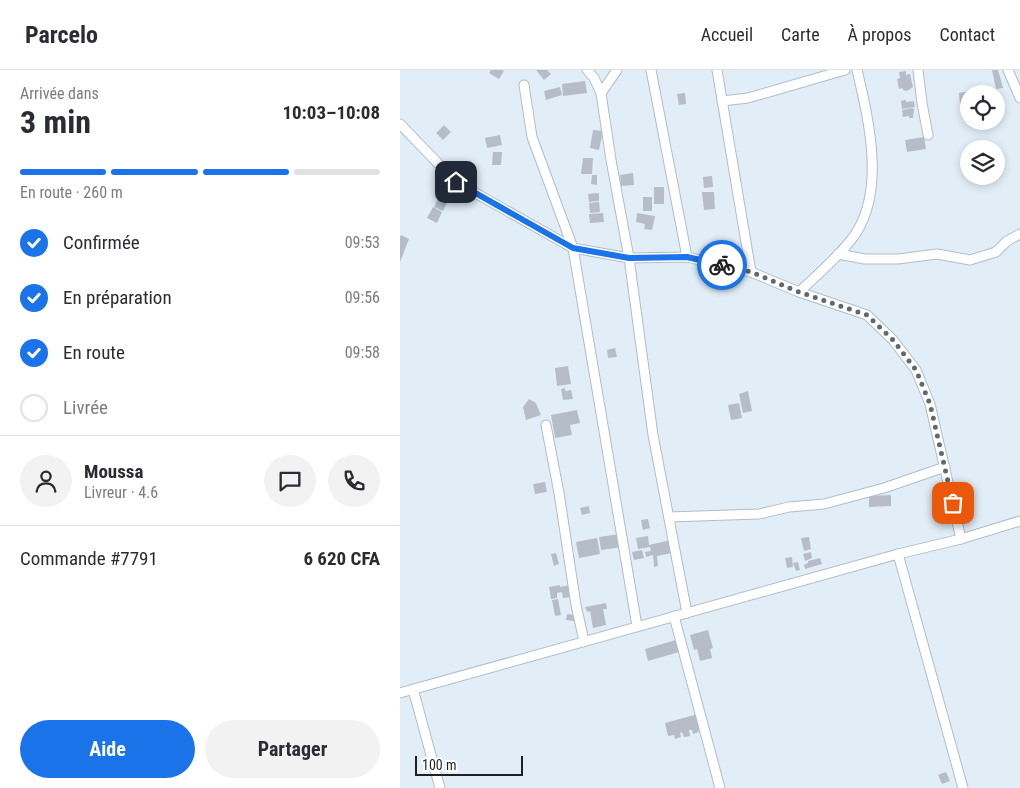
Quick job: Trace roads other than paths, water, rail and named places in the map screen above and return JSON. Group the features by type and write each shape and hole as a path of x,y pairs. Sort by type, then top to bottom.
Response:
{"street":[{"path":"587,70 602,93 611,160 629,258 653,435 687,613"},
{"path":"602,93 617,70"},
{"path":"651,70 687,257"},
{"path":"717,70 751,272"},
{"path":"722,101 748,98 845,70"},
{"path":"799,292 851,240 859,228 866,211 873,160 866,108 857,70"},
{"path":"918,70 928,134"},
{"path":"1008,70 1020,98"},
{"path":"524,86 532,138 573,248 637,626"},
{"path":"400,124 456,182 573,248 629,258 687,257 751,272 799,292 867,315 893,340 916,370 930,404 961,539"},
{"path":"838,254 865,259 898,259 937,254 970,260 996,252 1007,241 1020,234"},
{"path":"546,425 559,493 576,605 584,641"},
{"path":"669,517 759,514 789,507 824,504 884,488 945,467"},
{"path":"400,693 898,554 961,539 1020,521"},
{"path":"898,554 963,788"},
{"path":"674,616 720,788"},
{"path":"413,689 440,788"}]}
